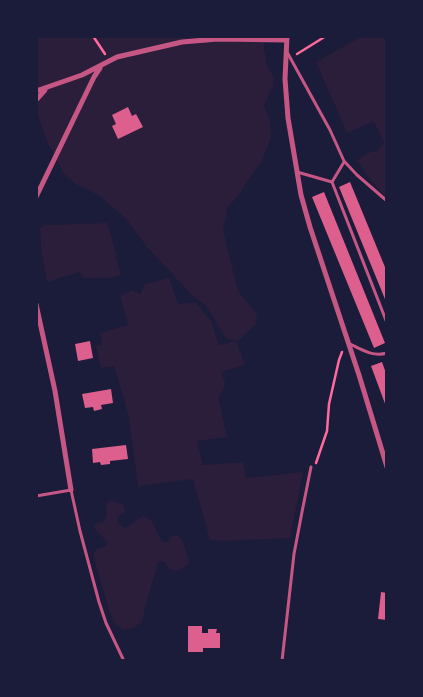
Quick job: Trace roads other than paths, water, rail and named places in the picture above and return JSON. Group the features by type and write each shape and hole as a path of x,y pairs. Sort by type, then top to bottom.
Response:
{"street":[{"path":"36,197 94,77 98,70 109,60 126,54 193,40 288,38 285,79 288,118 304,209 387,467"},
{"path":"36,91 82,75 103,65"},
{"path":"36,100 49,87"},
{"path":"36,304 55,391 71,490"}],"lane":[{"path":"287,52 330,130 344,161 387,201"},
{"path":"332,182 344,161"},
{"path":"297,172 332,182"},
{"path":"332,182 387,323"},
{"path":"348,343 371,354 387,353"},
{"path":"282,661 294,554 311,468"},
{"path":"36,496 71,490 99,602 106,623 124,661"}]}
